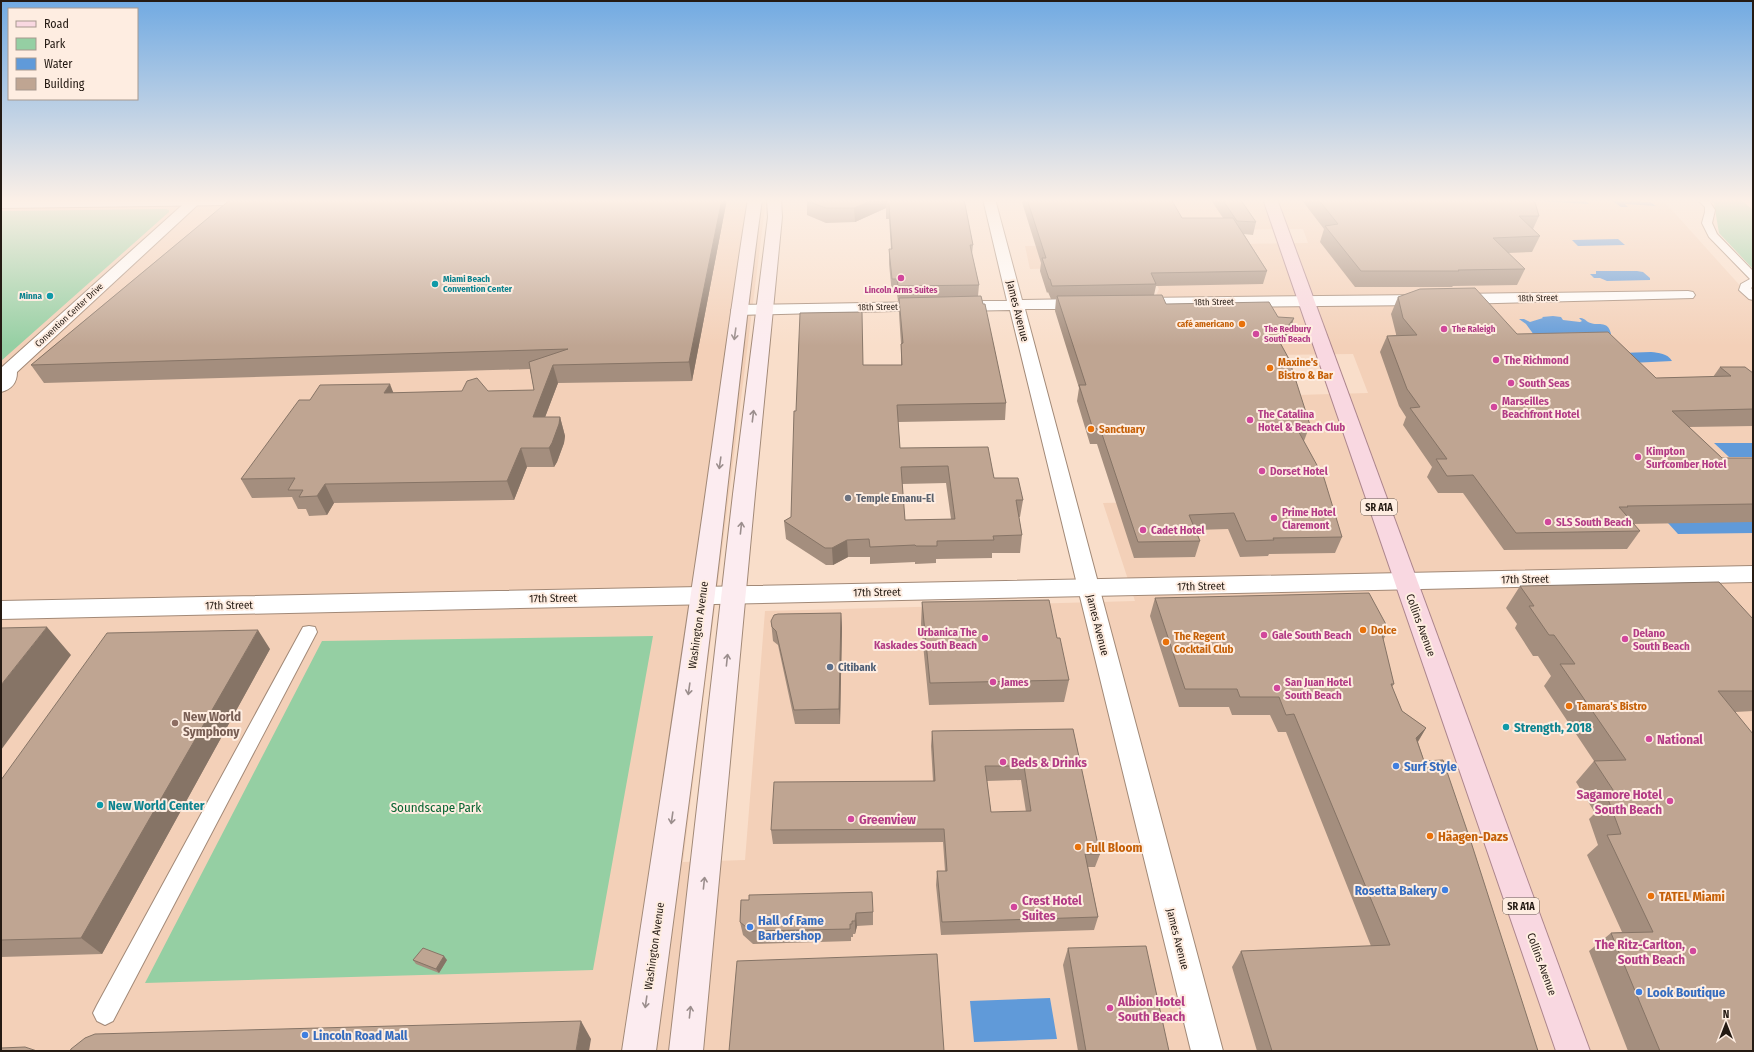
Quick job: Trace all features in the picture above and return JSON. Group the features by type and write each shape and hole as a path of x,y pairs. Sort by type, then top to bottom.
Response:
{"main road":[{"name":"Washington Avenue","path":"639,1051 703,595 748,248"},
{"path":"686,1051 771,248"},
{"name":"Collins Avenue","path":"1288,248 1573,1051"}],"street":[{"name":"Convention Center Drive","path":"3,382 8,371 142,248"},
{"name":"James Avenue","path":"1002,248 1206,1051"},
{"path":"1725,248 1753,278"},
{"path":"1753,282 1745,286 1745,290 1753,297"},
{"name":"18th Street","path":"1122,303 1307,302 1688,295"},
{"name":"18th Street","path":"739,310 1099,304"},
{"name":"17th Street","path":"1,610 1753,574"},
{"path":"105,1013 309,632"}],"shaded area":[{"path":"1,248 760,248 683,862 745,860 765,611 1135,601 1103,503 1225,500 1187,398 1368,393 1353,354 1165,356 1147,315 1159,289 1147,266 1030,269 1025,248 1706,248 1753,300 1753,1051 1,1051"}],"green space":[{"path":"1,248 128,248 1,361"},
{"path":"1733,248 1753,248 1753,269"},
{"name":"Soundscape Park","path":"653,636 593,970 145,983 322,641"}],"water":[{"path":"1596,271 1643,272 1650,278 1650,280 1607,281 1600,278 1594,278 1590,274 1596,274"},
{"path":"1542,317 1561,317 1563,320 1580,322 1582,321 1579,318 1581,318 1591,323 1602,324 1610,329 1611,334 1534,335 1526,324 1519,319 1524,319 1530,322 1543,318"},
{"path":"1651,352 1665,355 1672,361 1631,363 1621,353"},
{"path":"1714,443 1753,443 1753,457 1729,457"},
{"path":"1753,521 1753,533 1678,534 1668,523"},
{"path":"1050,998 1057,1039 974,1042 970,1001"}],"building":[{"name":"Miami Beach Convention Center","path":"172,248 712,248 689,362 553,365 533,417 560,417 552,443 549,448 521,448 507,481 325,484 317,496 299,497 303,490 288,490 295,478 241,479 299,400 310,400 320,385 390,384 384,393 462,391 467,381 477,378 488,391 534,390 529,362 568,349 31,365"},
{"path":"971,248 979,285 898,286 897,279 892,279 889,249"},
{"path":"1043,248 1252,248 1267,271 1151,273 1156,284 1052,286 1042,258 1046,258"},
{"path":"1343,248 1503,248 1525,269 1458,270 1459,271 1361,271"},
{"path":"1475,288 1517,334 1608,332 1656,378 1731,376 1720,367 1745,367 1753,373 1753,409 1672,411 1722,458 1753,458 1753,504 1627,506 1628,507 1619,507 1640,531 1516,533 1473,475 1447,476 1436,459 1447,459 1410,408 1420,407 1407,389 1387,336 1417,335 1403,318 1398,297 1420,289"},
{"path":"1162,295 1166,304 1269,302 1278,317 1294,318 1278,339 1289,359 1310,425 1295,425 1324,478 1342,537 1273,538 1274,540 1246,541 1234,513 1189,515 1200,541 1138,542 1100,428 1093,429 1079,385 1086,385 1057,296"},
{"path":"981,296 983,304 985,304 1006,403 897,405 900,448 988,447 994,478 1018,478 1023,500 1016,500 1022,535 993,536 994,540 937,541 937,546 915,545 870,547 869,539 847,540 832,548 825,548 784,521 791,517 794,411 796,411 800,313 862,312 863,365 902,365 901,344 903,343 899,298","holes":["948,466 955,519 905,520 901,467"]},
{"path":"1719,582 1753,619 1753,691 1718,691 1753,734 1753,1051 1660,1051 1611,933 1653,932 1607,835 1621,834 1608,799 1619,799 1594,761 1626,760 1560,664 1575,664 1554,635 1549,635 1529,606 1534,606 1520,586"},
{"path":"1369,593 1389,630 1381,630 1394,684 1391,684 1402,711 1426,728 1416,738 1424,761 1443,760 1538,1051 1272,1051 1241,951 1390,945 1294,714 1286,715 1279,697 1240,697 1237,689 1185,689 1155,598"},
{"path":"1049,600 1057,638 1060,638 1069,680 930,683 922,602"},
{"path":"841,613 839,709 794,710 776,631 772,627 771,621 774,615 778,614"},
{"path":"47,627 1,685 1,628"},
{"name":"New World Center","path":"258,630 81,938 1,940 1,780 107,633"},
{"path":"1073,729 1100,854 1085,854 1098,917 942,922 937,871 947,871 944,829 771,830 774,782 935,781 932,731","holes":["985,766 1024,766 1031,811 991,812"]},
{"path":"872,892 873,912 856,913 855,921 852,921 852,924 850,924 850,929 751,931 740,922 741,900 749,900 749,895"},
{"name":"Albion Hotel South Beach","path":"1146,946 1169,1051 1086,1051 1068,948"},
{"path":"423,948 444,956 436,969 413,960"},
{"path":"937,954 944,1051 729,1051 737,961"},
{"name":"Lincoln Road Mall","path":"581,1021 576,1051 70,1051 85,1038 95,1034"},
{"path":"25,1047 37,1051 1,1051 1,1048"}],"place":[{"name":"Lincoln Arms Suites","path":"901,278"},
{"name":"Miami Beach Convention Center","path":"435,284"},
{"name":"Minna","path":"50,296"},
{"name":"café americano","path":"1242,324"},
{"name":"The Raleigh","path":"1444,329"},
{"name":"The Redbury South Beach","path":"1256,334"},
{"name":"The Richmond","path":"1496,360"},
{"name":"Maxine's Bistro & Bar","path":"1270,368"},
{"name":"South Seas","path":"1511,383"},
{"name":"Marseilles Beachfront Hotel","path":"1494,407"},
{"name":"The Catalina Hotel & Beach Club","path":"1250,420"},
{"name":"Sanctuary","path":"1091,429"},
{"name":"Kimpton Surfcomber Hotel","path":"1638,457"},
{"name":"Dorset Hotel","path":"1262,471"},
{"name":"Temple Emanu-El","path":"848,498"},
{"name":"Prime Hotel Claremont","path":"1274,518"},
{"name":"SLS South Beach","path":"1548,522"},
{"name":"Cadet Hotel","path":"1143,530"},
{"name":"Dolce","path":"1363,630"},
{"name":"Gale South Beach","path":"1264,635"},
{"name":"Urbanica The Kaskades South Beach","path":"985,638"},
{"name":"Delano South Beach","path":"1625,639"},
{"name":"The Regent Cocktail Club","path":"1166,642"},
{"name":"Citibank","path":"830,667"},
{"name":"James","path":"993,682"},
{"name":"San Juan Hotel South Beach","path":"1277,688"},
{"name":"Tamara's Bistro","path":"1569,706"},
{"name":"New World Symphony","path":"175,723"},
{"name":"Strength, 2018","path":"1506,727"},
{"name":"National","path":"1649,739"},
{"name":"Beds & Drinks","path":"1003,762"},
{"name":"Surf Style","path":"1396,766"},
{"name":"Sagamore Hotel South Beach","path":"1670,801"},
{"name":"New World Center","path":"100,805"},
{"name":"Greenview","path":"851,819"},
{"name":"Häagen-Dazs","path":"1430,836"},
{"name":"Full Bloom","path":"1078,847"},
{"name":"Rosetta Bakery","path":"1445,890"},
{"name":"TATEL Miami","path":"1651,896"},
{"name":"Crest Hotel Suites","path":"1014,907"},
{"name":"Hall of Fame Barbershop","path":"750,927"},
{"name":"The Ritz-Carlton, South Beach","path":"1693,951"},
{"name":"Look Boutique","path":"1639,992"},
{"name":"Albion Hotel South Beach","path":"1110,1008"},
{"name":"Lincoln Road Mall","path":"305,1035"}]}
